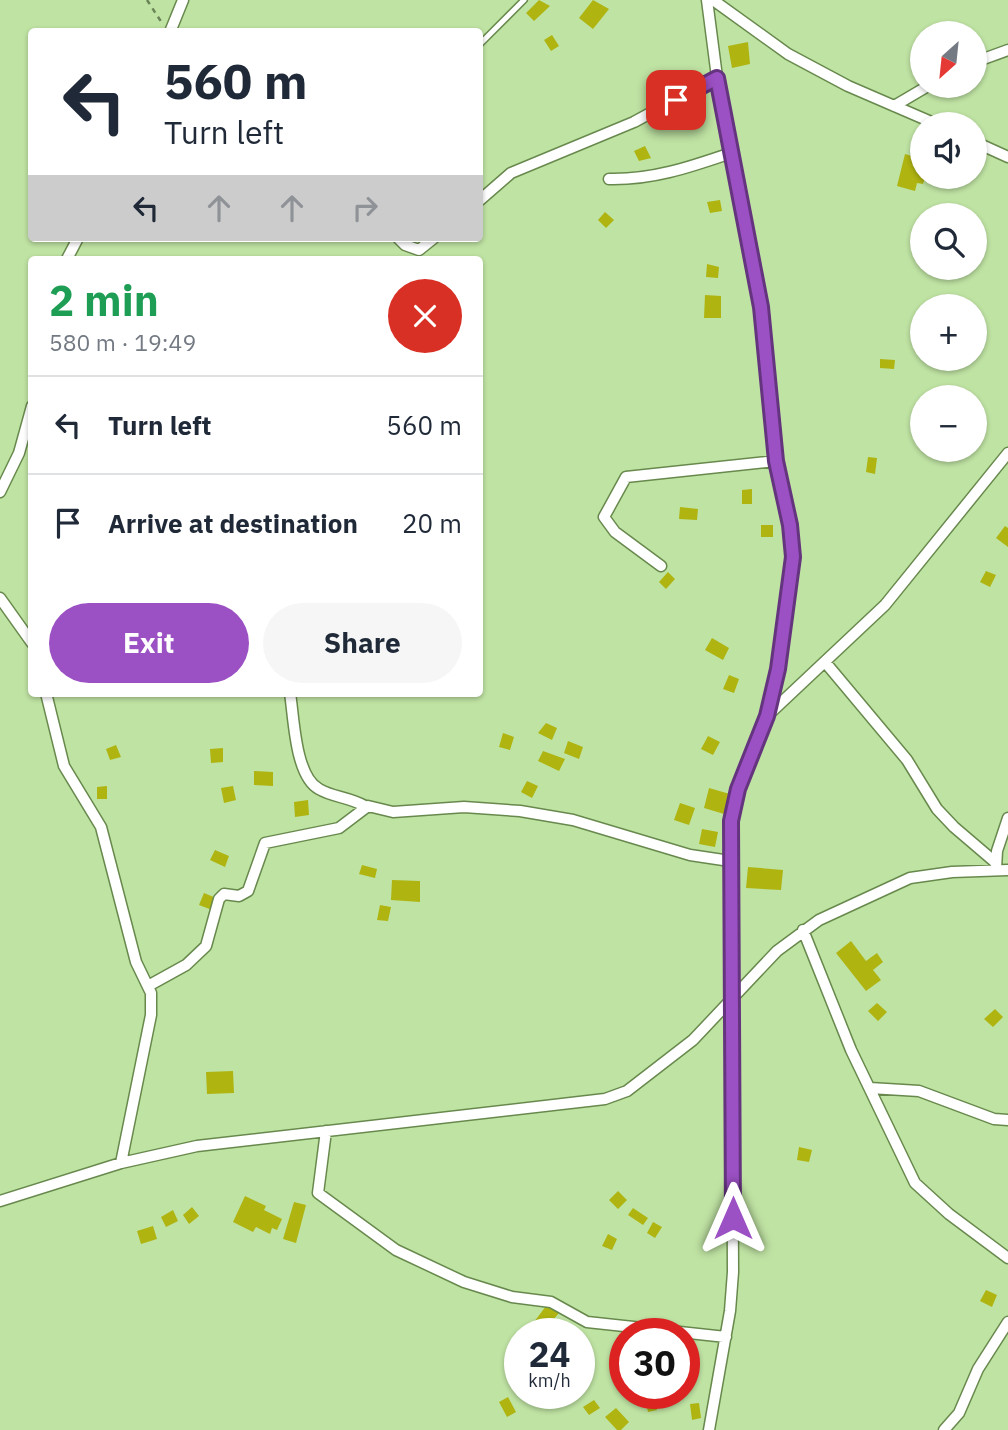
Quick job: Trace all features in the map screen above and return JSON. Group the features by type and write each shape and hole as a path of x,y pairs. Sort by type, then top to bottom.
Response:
{"street":[{"path":"170,28 183,0"},
{"path":"707,0 717,78 761,307 776,461 790,525 793,557 780,656 767,716 738,789 731,821 733,1272 726,1337 709,1430"},
{"path":"713,0 788,54 910,113"},
{"path":"987,58 1008,50"},
{"path":"483,197 511,173 634,122 717,78"},
{"path":"894,106 910,97"},
{"path":"987,147 1008,157"},
{"path":"609,179 631,180 674,173 731,153"},
{"path":"402,242 419,250 429,242"},
{"path":"0,492 19,453 28,420"},
{"path":"767,716 885,605 1008,453"},
{"path":"661,566 615,532 604,517 615,492 626,477 776,461"},
{"path":"0,598 28,637"},
{"path":"825,662 907,760 937,809 996,866 1008,870"},
{"path":"47,697 64,766 101,827 136,962 152,1000 121,1163"},
{"path":"291,697 305,776 319,789 348,797 365,806 393,812 464,807 520,811 573,820 690,855 730,861"},
{"path":"148,986 186,965 206,946 219,899 224,894 241,895 249,889 265,843 339,828 365,806"},
{"path":"996,866 1008,818"},
{"path":"0,1201 121,1163 197,1146 605,1099 627,1091 693,1040 757,971 803,930 910,878 996,866"},
{"path":"803,930 821,979 915,1183 964,1226 1008,1258"},
{"path":"870,1088 919,1090 994,1119 1008,1120"},
{"path":"326,1131 318,1193 413,1260 444,1274 512,1297 551,1302 587,1322 726,1337"},
{"path":"944,1430 959,1413 978,1369 1008,1322"}],"lane":[{"path":"483,41 524,0"}],"path":[{"path":"148,0 166,28"}],"building":[{"path":"539,0 550,6 534,21 526,13"},
{"path":"593,0 609,9 593,29 579,18"},
{"path":"552,35 559,46 551,51 544,40"},
{"path":"748,42 750,64 732,68 728,46"},
{"path":"645,146 651,158 639,161 634,151"},
{"path":"905,154 910,155 910,189 915,191 897,186"},
{"path":"720,200 722,211 710,213 707,202"},
{"path":"605,212 614,220 606,228 598,220"},
{"path":"707,264 719,267 718,278 706,277"},
{"path":"705,295 721,296 721,318 704,318"},
{"path":"880,359 895,360 894,369 880,368"},
{"path":"868,457 877,458 875,474 866,472"},
{"path":"752,489 752,504 742,504 742,490"},
{"path":"680,507 698,509 697,520 679,519"},
{"path":"761,525 773,525 773,537 761,537"},
{"path":"1005,526 1008,528 1008,547 996,538"},
{"path":"986,571 996,575 990,587 980,582"},
{"path":"668,572 675,579 666,589 659,582"},
{"path":"712,638 729,648 723,660 705,650"},
{"path":"729,675 739,679 734,693 723,689"},
{"path":"546,723 557,728 552,740 538,733"},
{"path":"503,733 514,737 510,750 499,747"},
{"path":"708,736 720,742 713,755 701,749"},
{"path":"568,741 583,747 579,759 564,753"},
{"path":"116,745 121,757 110,760 106,749"},
{"path":"223,748 223,762 211,763 210,749"},
{"path":"543,751 565,759 559,771 538,761"},
{"path":"254,771 273,772 273,786 254,785"},
{"path":"527,781 538,786 532,798 521,792"},
{"path":"107,786 107,799 97,799 97,787"},
{"path":"233,786 236,800 224,803 221,788"},
{"path":"709,788 730,794 724,814 704,808"},
{"path":"308,800 309,815 295,817 294,802"},
{"path":"680,803 695,808 689,825 674,820"},
{"path":"702,829 718,832 715,847 699,844"},
{"path":"215,850 229,856 225,867 210,860"},
{"path":"362,865 377,869 375,878 359,874"},
{"path":"748,867 783,870 781,890 746,888"},
{"path":"392,880 420,881 420,902 391,900"},
{"path":"204,893 216,898 212,910 199,905"},
{"path":"380,905 391,907 388,921 377,920"},
{"path":"851,941 866,961 877,953 883,962 873,970 881,980 866,991 836,953"},
{"path":"877,1003 887,1012 878,1021 868,1011"},
{"path":"995,1009 1003,1017 993,1027 984,1019"},
{"path":"233,1071 234,1093 207,1094 206,1072"},
{"path":"799,1147 812,1150 809,1162 797,1160"},
{"path":"618,1191 627,1200 618,1209 609,1200"},
{"path":"245,1196 266,1206 264,1210 282,1219 277,1230 272,1228 270,1234 256,1227 253,1232 233,1222"},
{"path":"294,1202 306,1205 296,1243 283,1239"},
{"path":"192,1207 199,1216 189,1224 183,1215"},
{"path":"633,1208 648,1218 643,1225 628,1215"},
{"path":"173,1210 178,1221 166,1227 161,1217"},
{"path":"653,1222 662,1227 655,1238 647,1233"},
{"path":"153,1226 157,1239 141,1244 137,1231"},
{"path":"608,1234 617,1239 612,1250 602,1246"},
{"path":"986,1290 997,1295 992,1307 980,1301"},
{"path":"546,1306 559,1313 555,1318 537,1318"},
{"path":"504,1399 504,1409 514,1409 516,1412 507,1417 499,1402"},
{"path":"595,1401 600,1408 589,1415 584,1409 595,1409"},
{"path":"617,1409 629,1422 621,1430 617,1430 605,1417"},
{"path":"691,1409 700,1409 701,1418 692,1420"}],"route":[{"path":"676,100 717,78 761,307 776,461 790,525 793,557 778,669 767,716 738,789 729,842 733,1218"}]}
